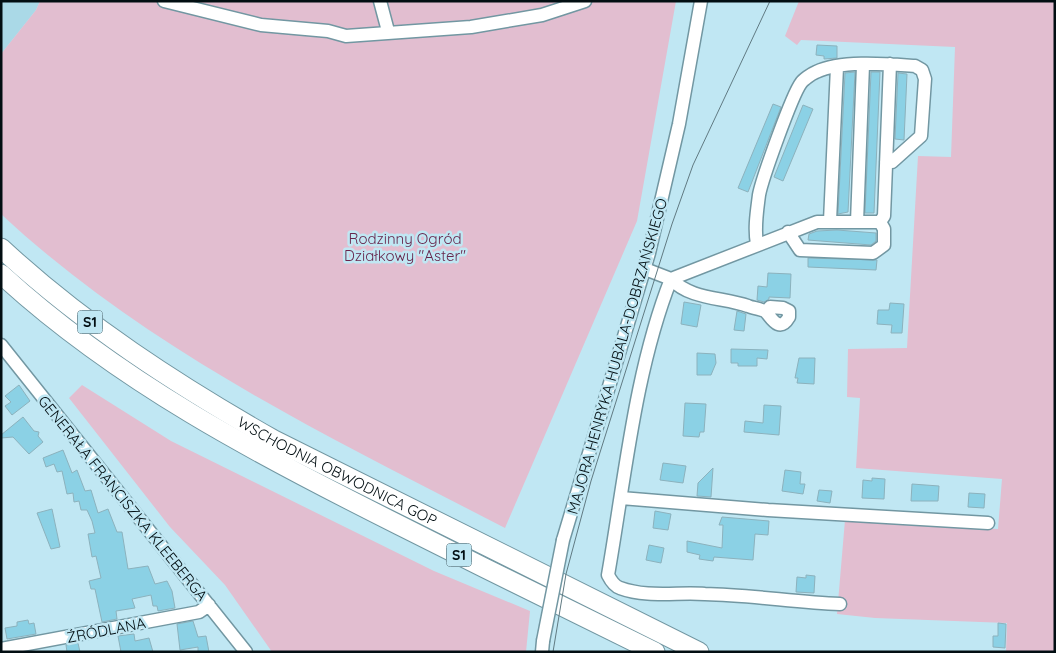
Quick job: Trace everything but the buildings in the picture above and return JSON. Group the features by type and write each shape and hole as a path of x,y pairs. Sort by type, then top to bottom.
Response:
{"highway":[{"name":"WSCHODNIA OBWODNICA GOP","path":"1,248 105,334 224,412 274,440 699,652"},
{"name":"WSCHODNIA OBWODNICA GOP","path":"1,274 86,344 186,411 264,456 370,511 655,652"}],"street":[{"path":"164,1 261,25 328,31 346,36 388,31 472,27 542,15 585,1"},
{"path":"380,1 388,31"},
{"name":"MAJORA HENRYKA HUBALA-DOBRZAŃSKIEGO","path":"542,646 563,540 645,269 679,124 701,1"},
{"path":"880,222 884,216 890,64"},
{"path":"758,244 755,233 760,193 793,98 801,83 815,72 837,67 890,64 915,66 922,70 925,79 921,136 892,162 886,162"},
{"path":"857,222 863,65"},
{"path":"830,221 837,67"},
{"path":"840,604 705,594 659,594 619,588 612,583 608,575 647,351 659,308 671,279 817,222 880,222"},
{"path":"788,232 800,250 873,253 884,245 884,229 880,222"},
{"path":"645,269 671,279 698,294 742,304 766,312"},
{"name":"GENERAŁA FRANCISZKA KLEEBERGA","path":"1,344 244,651"},
{"path":"621,498 759,509 988,523"},
{"name":"ŹRÓDLANA","path":"1,649 199,612 208,605"}],"shaded area":[{"path":"1,1 40,1 36,10 1,54"}],"green space":[{"name":"Rodzinny Ogród Działkowy \"Aster\"","path":"40,1 676,1 637,221 505,528 307,425 178,349 117,308 57,263 1,214 1,54 36,10"},
{"path":"799,1 1055,1 1055,652 1006,652 1007,623 875,618 837,614 845,520 998,529 1002,479 856,468 860,398 847,397 848,349 907,348 918,156 951,157 955,47 801,40 797,45 785,36"},
{"path":"82,385 171,441 434,571 530,611 526,652 272,652 225,585 170,527 69,398"}],"tram line":[{"path":"553,652 566,574 591,481 672,224 693,165 770,1"}]}
